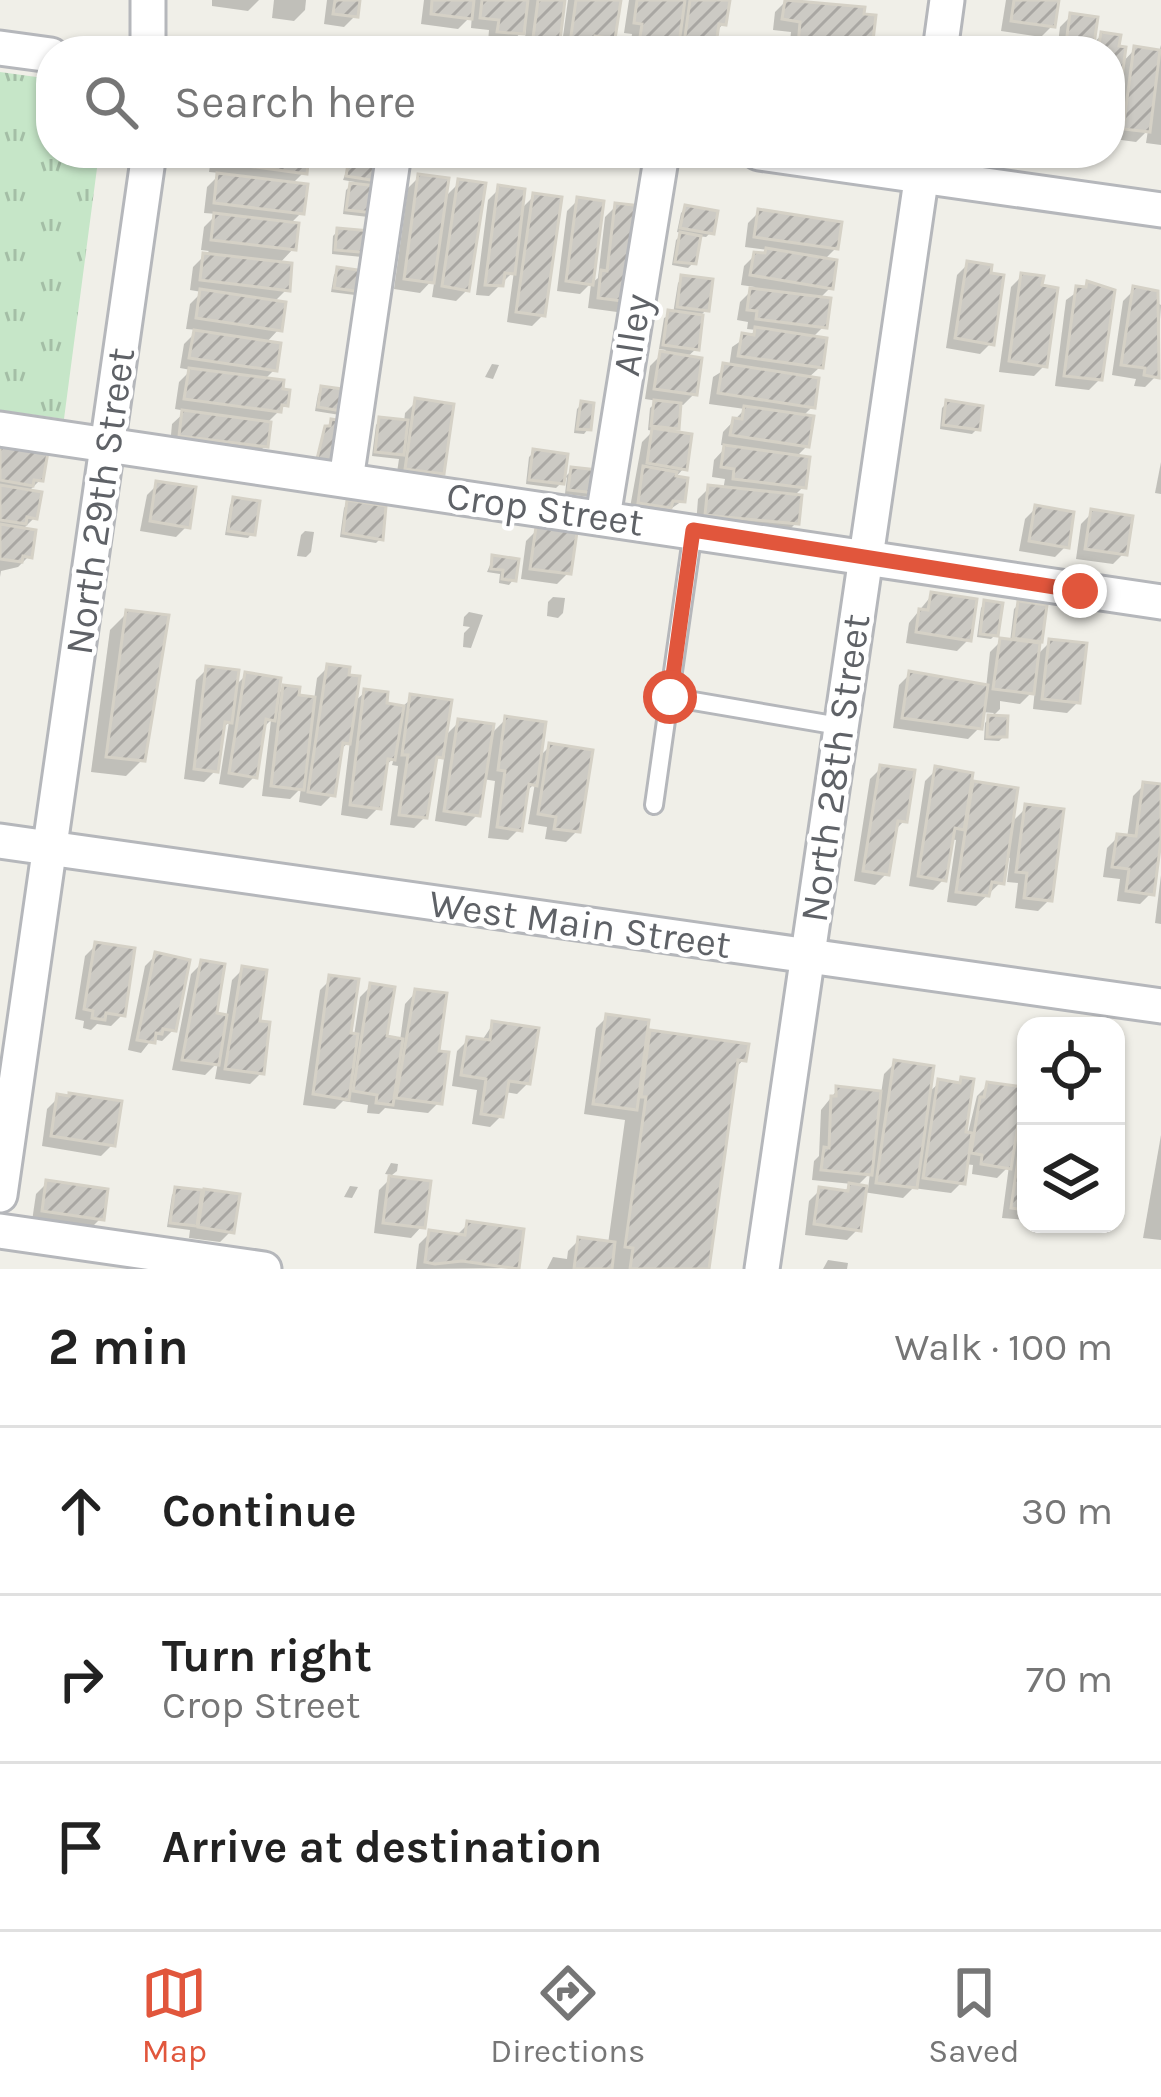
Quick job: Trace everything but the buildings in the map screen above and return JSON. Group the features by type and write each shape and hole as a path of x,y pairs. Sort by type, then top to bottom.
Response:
{"street":[{"path":"148,0 148,36"},
{"path":"942,36 947,0"},
{"path":"0,48 36,53"},
{"name":"North 29th Street","path":"0,1195 147,168"},
{"path":"346,480 392,168"},
{"name":"Alley","path":"603,517 660,168"},
{"name":"North 28th Street","path":"762,1269 922,168"},
{"path":"944,168 1161,210"},
{"name":"Crop Street","path":"0,429 1161,602"},
{"name":"West Main Street","path":"0,841 1161,1006"},
{"path":"0,1231 264,1269"}],"lane":[{"path":"654,806 693,530"},
{"path":"670,697 839,726"}],"green space":[{"path":"0,72 36,77 36,168 97,168 64,419 0,410"}],"route":[{"path":"670,697 693,530 1080,591"}]}
